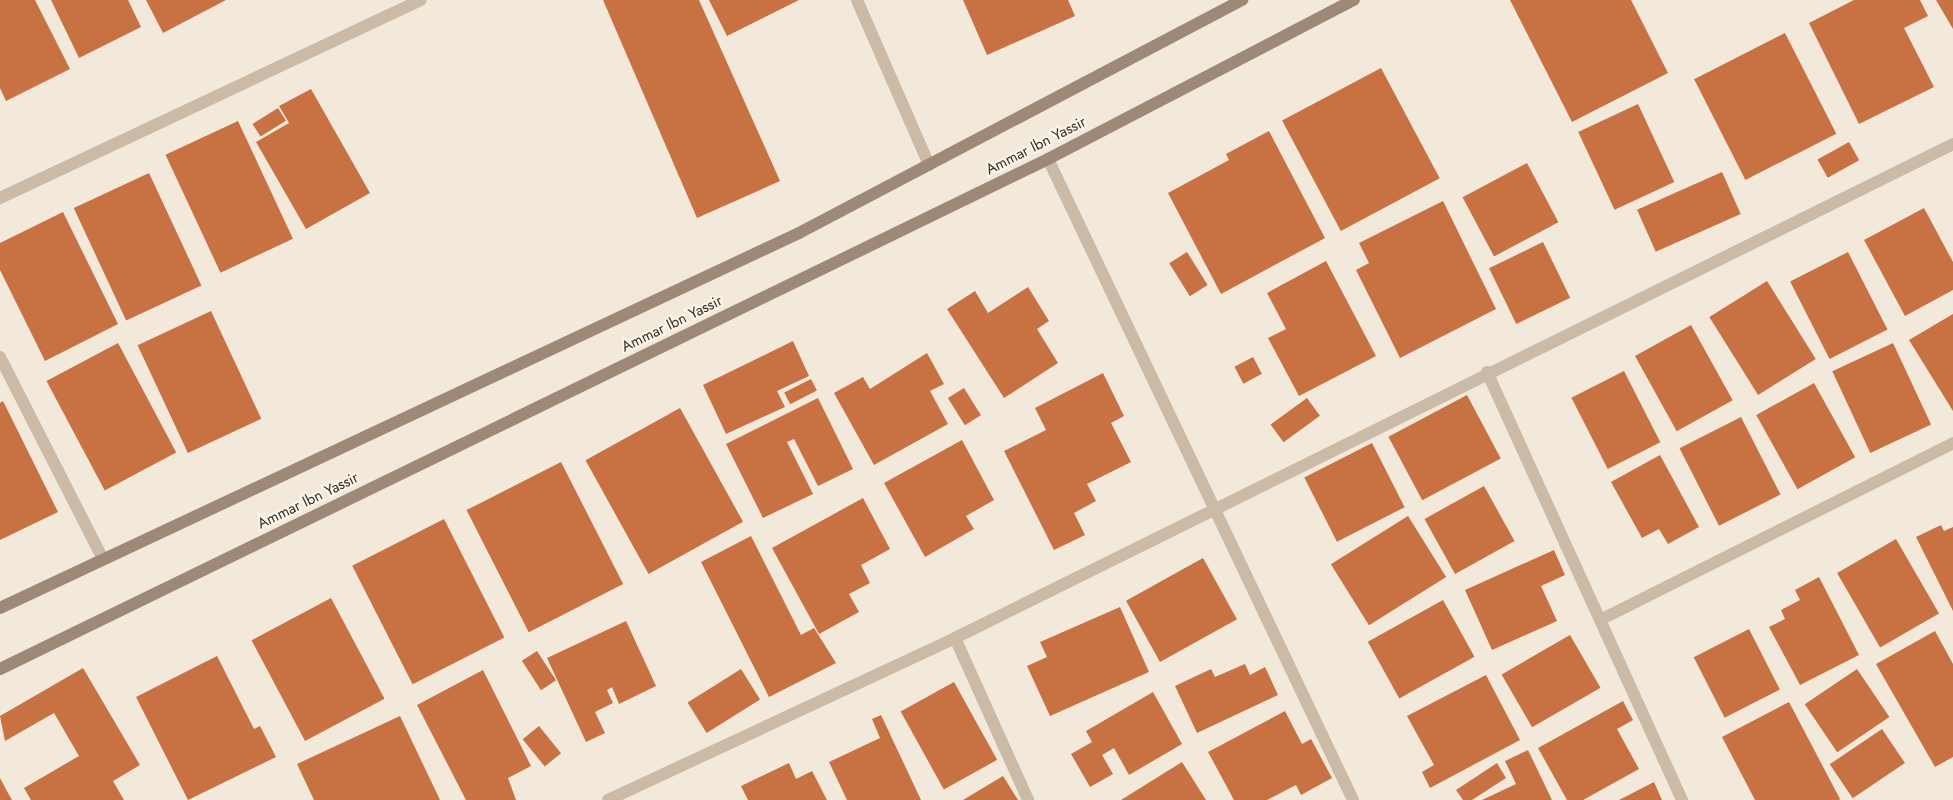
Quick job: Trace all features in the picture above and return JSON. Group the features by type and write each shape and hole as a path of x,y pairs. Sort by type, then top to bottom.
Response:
{"street":[{"path":"0,198 421,0"},
{"path":"857,0 929,165"},
{"name":"Ammar Ibn Yassir","path":"0,608 102,557 799,233 1242,0"},
{"name":"Ammar Ibn Yassir","path":"0,669 1048,159 1354,0"},
{"path":"608,800 955,638 1213,512 1487,372 1953,144"},
{"path":"1048,159 1213,512 1352,800"},
{"path":"0,358 102,557"},
{"path":"1487,372 1602,619 1682,800"},
{"path":"1602,619 1953,443"},
{"path":"955,638 1028,800"}],"building":[{"path":"0,0 35,0 70,69 6,101 0,88"},
{"path":"51,0 128,0 141,27 79,58"},
{"path":"146,0 226,0 163,33"},
{"path":"603,0 699,0 780,181 697,218"},
{"path":"709,0 799,0 727,36"},
{"path":"963,0 1068,0 1075,16 987,55"},
{"path":"1510,0 1631,0 1668,73 1572,122"},
{"path":"1854,0 1920,0 1928,16 1904,28 1934,87 1859,124 1809,23"},
{"path":"1936,0 1953,0 1953,29"},
{"path":"1785,33 1836,134 1745,180 1694,79"},
{"path":"1381,68 1440,178 1341,231 1282,121"},
{"path":"311,89 370,193 306,229 256,142 289,123 279,106"},
{"path":"1638,104 1674,182 1615,210 1578,132"},
{"path":"278,108 286,121 261,137 253,124"},
{"path":"238,121 293,239 220,273 165,155"},
{"path":"1269,131 1325,238 1221,294 1168,193 1229,160 1226,154"},
{"path":"1849,142 1859,160 1828,178 1818,159"},
{"path":"1527,163 1558,222 1494,256 1463,197"},
{"path":"1722,172 1741,214 1656,252 1637,210"},
{"path":"149,173 201,285 126,320 74,208"},
{"path":"1443,201 1496,309 1400,358 1356,270 1369,263 1359,243"},
{"path":"1924,208 1953,262 1953,290 1905,316 1864,240"},
{"path":"63,212 118,324 45,361 0,270 0,243"},
{"path":"1543,242 1570,298 1516,324 1489,268"},
{"path":"1187,252 1208,285 1190,296 1169,263"},
{"path":"1848,252 1887,330 1830,359 1790,282"},
{"path":"1326,261 1376,356 1299,396 1268,338 1286,329 1267,293"},
{"path":"1767,281 1816,359 1758,395 1709,317"},
{"path":"1028,287 1049,321 1037,329 1058,363 1004,398 947,309 975,291 988,313"},
{"path":"211,311 261,419 188,453 138,345"},
{"path":"1953,314 1953,411 1909,340"},
{"path":"1691,325 1733,400 1677,431 1635,356"},
{"path":"793,341 809,376 777,391 785,407 726,434 703,385"},
{"path":"118,343 176,452 105,491 46,381"},
{"path":"1893,343 1931,425 1870,453 1832,371"},
{"path":"927,353 944,384 930,391 948,424 874,465 834,393 863,377 870,389"},
{"path":"1253,357 1262,374 1243,384 1234,367"},
{"path":"1624,371 1660,442 1608,469 1571,398"},
{"path":"1103,373 1124,416 1111,423 1131,462 1087,484 1096,501 1074,513 1085,535 1054,550 1004,451 1046,430 1035,408"},
{"path":"811,379 817,391 790,404 784,393"},
{"path":"1814,383 1855,457 1797,489 1756,415"},
{"path":"964,388 981,415 965,425 948,398"},
{"path":"1467,395 1501,459 1422,500 1388,437"},
{"path":"818,398 853,469 818,486 794,439 787,442 813,494 763,518 726,444"},
{"path":"1307,398 1320,416 1284,442 1271,424"},
{"path":"3,401 58,512 0,540 0,403"},
{"path":"680,408 743,522 649,574 586,460"},
{"path":"1741,417 1780,495 1719,526 1680,448"},
{"path":"962,440 994,500 966,516 974,529 925,557 884,483"},
{"path":"1372,443 1405,507 1337,542 1304,478"},
{"path":"1660,455 1699,527 1668,544 1659,529 1642,538 1611,482"},
{"path":"561,462 623,584 529,632 467,510"},
{"path":"1484,486 1515,541 1455,574 1425,519"},
{"path":"863,498 890,549 861,565 870,583 849,594 859,612 819,634 772,548"},
{"path":"1408,516 1446,577 1369,625 1331,564"},
{"path":"444,519 504,638 413,684 352,566"},
{"path":"1941,525 1944,531 1953,527 1953,611 1916,537"},
{"path":"751,536 801,635 814,628 836,663 769,697 701,562"},
{"path":"1896,539 1939,613 1880,647 1837,573"},
{"path":"1554,550 1565,575 1541,586 1557,621 1492,650 1465,590"},
{"path":"1203,558 1237,619 1160,662 1126,601"},
{"path":"1819,577 1859,655 1800,685 1769,627 1785,619 1781,610 1800,600 1795,590"},
{"path":"331,598 385,699 305,741 252,640"},
{"path":"1443,600 1475,657 1399,699 1368,642"},
{"path":"1120,607 1149,672 1050,716 1027,666 1047,657 1040,642"},
{"path":"626,621 656,686 619,704 612,687 607,690 613,703 595,712 605,733 586,742 547,658"},
{"path":"1749,629 1780,690 1725,718 1694,657"},
{"path":"1935,631 1953,664 1953,757 1935,767 1876,664"},
{"path":"1570,635 1600,688 1532,727 1502,674"},
{"path":"537,651 556,680 541,690 522,661"},
{"path":"217,656 254,729 260,726 276,757 188,800 136,697"},
{"path":"1245,664 1250,675 1265,667 1278,695 1197,733 1175,686 1211,669 1215,677"},
{"path":"83,668 140,765 113,781 124,800 31,800 24,788 79,756 54,713 5,741 0,716"},
{"path":"741,669 760,700 707,733 688,702"},
{"path":"1857,669 1889,717 1837,752 1805,704"},
{"path":"483,670 531,766 508,778 516,800 466,800 417,705"},
{"path":"1486,675 1520,740 1430,788 1422,772 1434,765 1407,716"},
{"path":"954,682 997,760 944,789 901,712"},
{"path":"1153,692 1182,744 1129,775 1114,748 1102,755 1113,774 1090,787 1071,754 1092,742 1086,731"},
{"path":"1623,701 1633,720 1617,729 1639,769 1583,800 1567,800 1538,748"},
{"path":"1789,702 1839,800 1755,800 1722,737"},
{"path":"1285,711 1302,744 1311,739 1332,778 1301,795 1296,785 1267,800 1234,800 1208,752"},
{"path":"881,715 921,800 847,800 829,762 880,738 872,719"},
{"path":"400,716 440,800 314,800 297,764"},
{"path":"539,726 561,753 545,766 523,739"},
{"path":"1882,729 1905,763 1853,798 1830,764"},
{"path":"1528,750 1552,800 1482,800 1516,784 1505,761"},
{"path":"1182,762 1206,800 1121,800"},
{"path":"789,763 796,779 812,771 827,800 748,800 741,786"},
{"path":"1497,763 1506,778 1472,800 1463,800 1456,790"},
{"path":"1003,776 1018,800 963,800"},
{"path":"0,778 8,793 12,800 0,800"},
{"path":"1654,782 1662,800 1619,800"}]}
